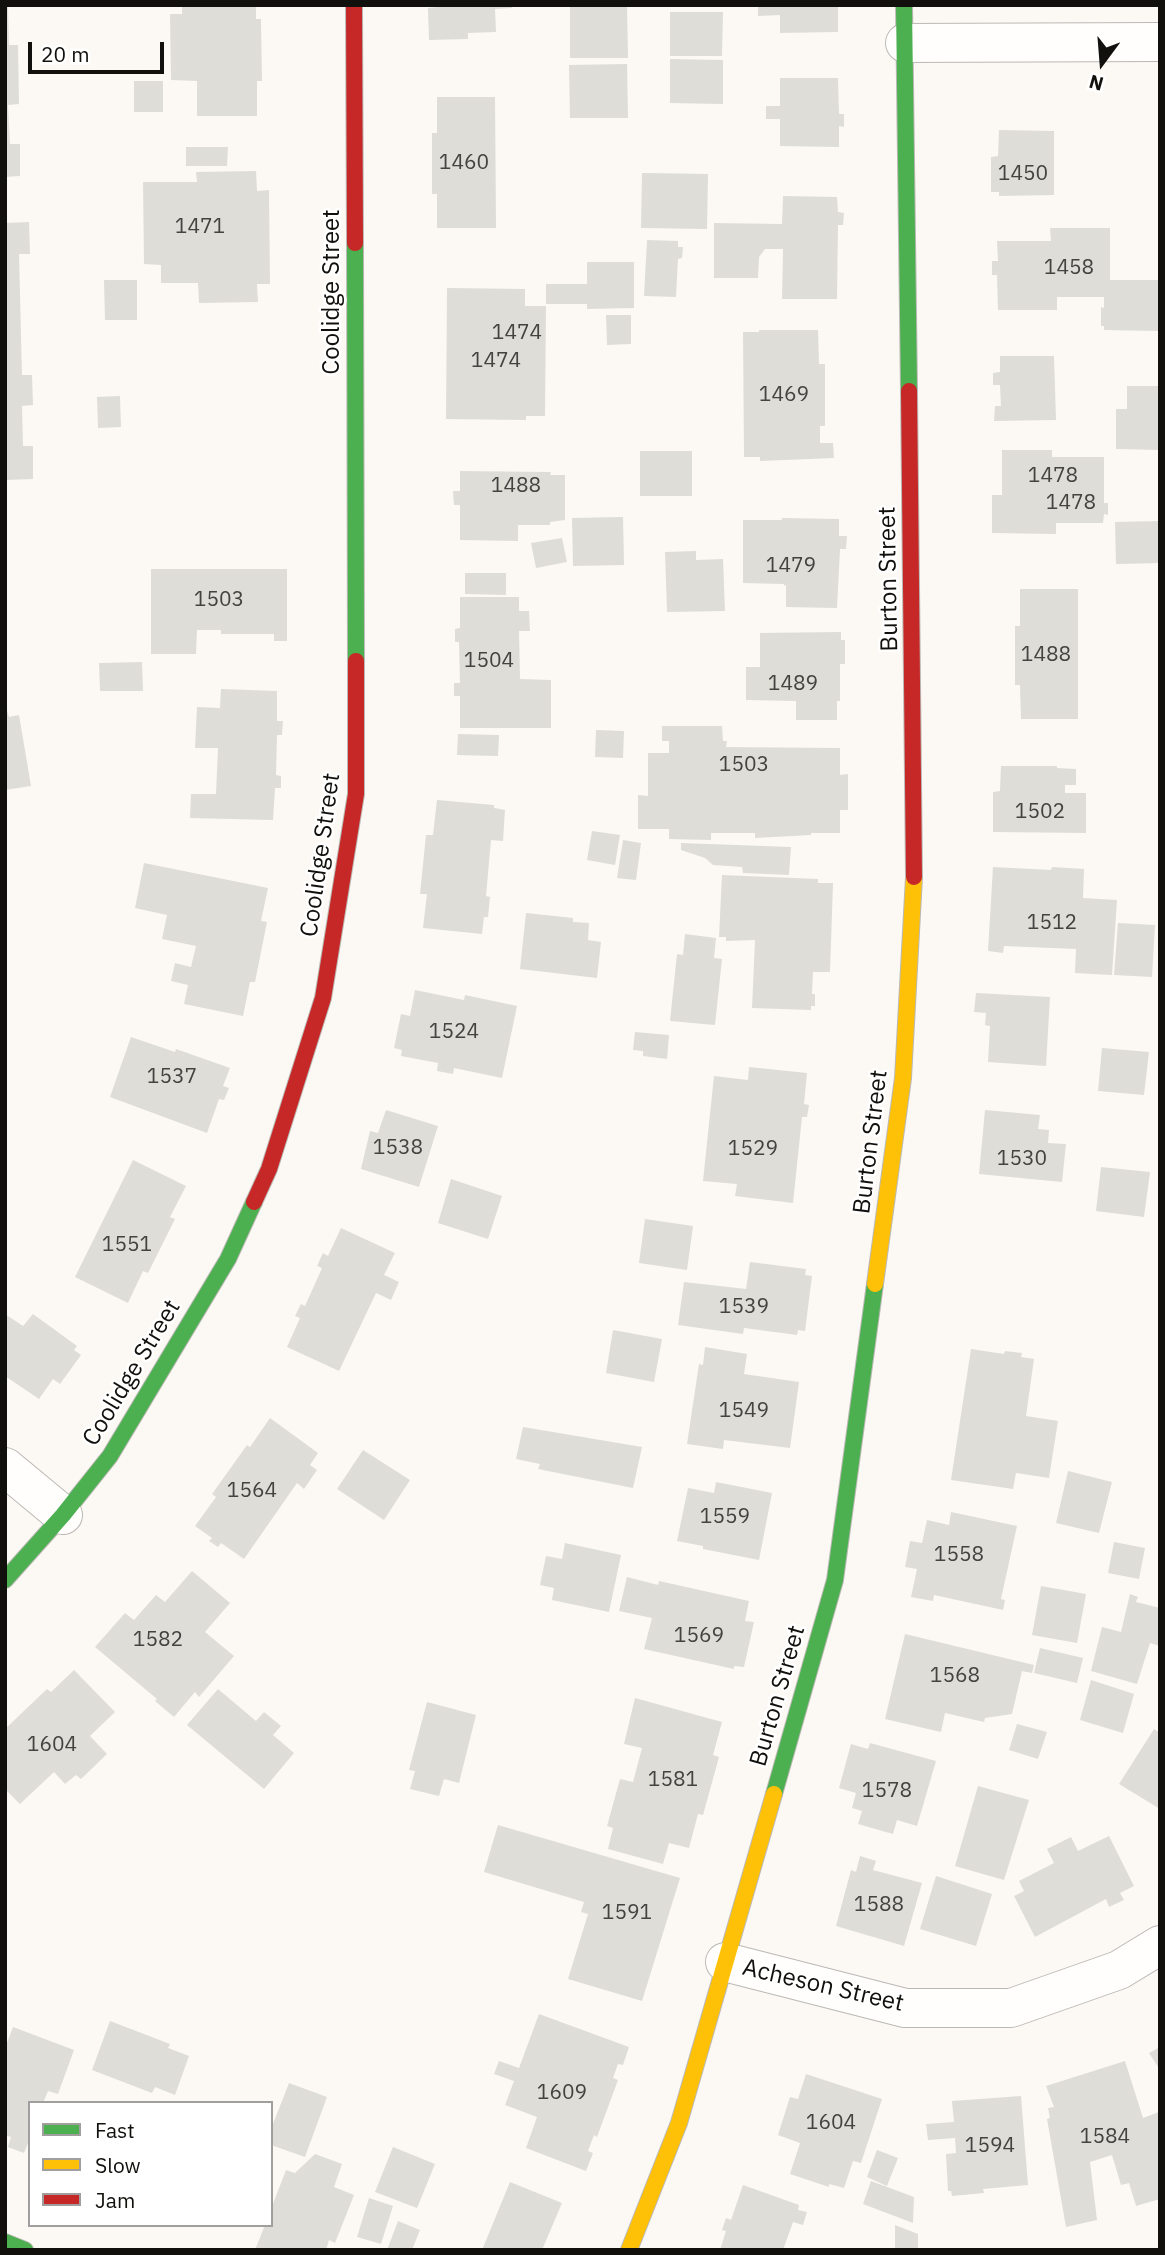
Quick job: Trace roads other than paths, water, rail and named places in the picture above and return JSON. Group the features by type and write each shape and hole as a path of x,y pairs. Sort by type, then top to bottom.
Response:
{"street":[{"name":"Coolidge Street","path":"5,1580 63,1515 110,1456 228,1259 268,1169 323,998 356,794 354,5"},
{"name":"Burton Street","path":"629,2250 679,2123 835,1580 903,1078 915,859 904,5"},
{"path":"905,43 1160,42"},
{"path":"5,1467 63,1515"},
{"name":"Acheson Street","path":"725,1962 905,2008 1011,2008 1119,1970 1160,1945"},
{"path":"5,2242 26,2250"}]}
